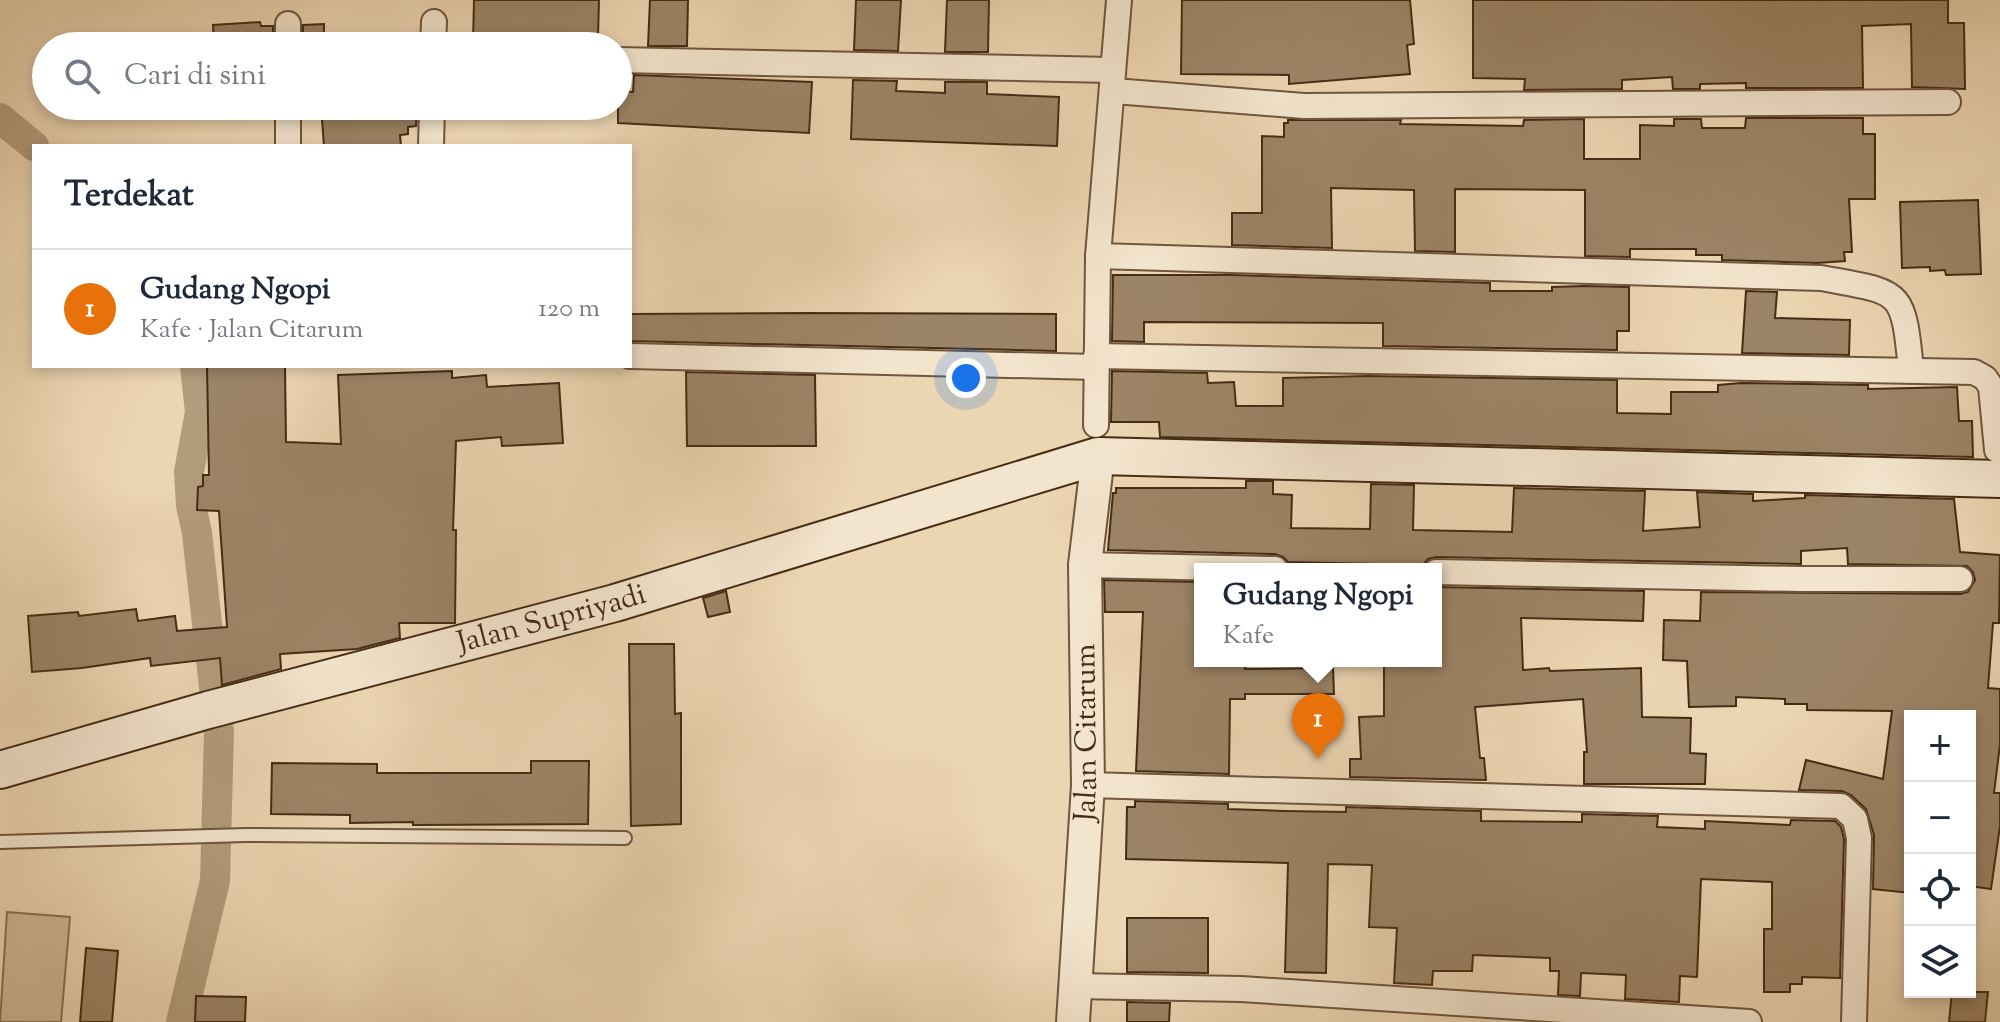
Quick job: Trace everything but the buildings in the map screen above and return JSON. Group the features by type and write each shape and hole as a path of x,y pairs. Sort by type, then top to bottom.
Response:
{"main road":[{"name":"Jalan Supriyadi","path":"0,770 208,710 615,603 1097,441 1999,465"}],"street":[{"name":"Jalan Citarum","path":"1073,1022 1088,785 1085,565 1097,441 1098,256 1119,0"},
{"path":"632,61 1113,80 1304,106 1948,102"},
{"path":"288,120 288,144"},
{"path":"431,144 432,120"},
{"path":"1098,256 1821,278 1877,288 1896,299 1906,319 1911,370"},
{"path":"632,356 1974,372 1985,378 1991,387 1999,465"},
{"path":"1085,565 1194,567"},
{"path":"1442,572 1960,579"},
{"path":"1088,785 1841,806 1855,819 1859,838 1854,1022"},
{"path":"1074,986 1241,989 1749,1022"}],"lane":[{"path":"0,842 246,835 625,838"}],"shaded area":[{"path":"7,912 70,917 61,1022 0,1022"}],"waterway":[{"path":"0,118 32,144"},
{"path":"181,1022 215,881 219,732 197,533 191,505 189,472 200,412 195,368"}],"place":[{"name":"Gudang Ngopi","path":"1318,759"}]}
